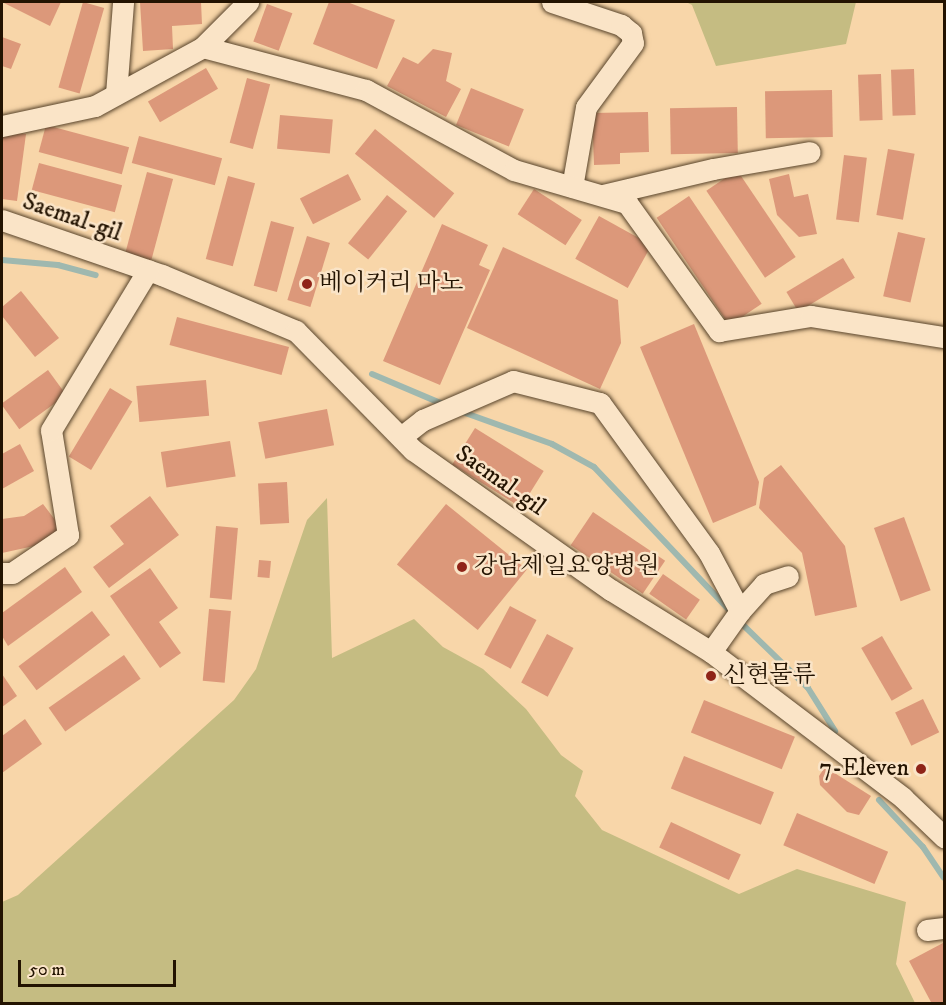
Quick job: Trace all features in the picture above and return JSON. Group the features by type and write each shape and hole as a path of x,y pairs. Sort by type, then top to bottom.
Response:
{"street":[{"path":"116,94 123,2"},
{"path":"2,126 95,106 203,47 248,2"},
{"path":"552,2 621,25 631,33 633,43 586,107 572,187"},
{"path":"203,47 366,90 514,170 627,203 719,331 811,316 945,337"},
{"path":"603,195 713,169 810,152"},
{"name":"Saemal-gil","path":"2,220 148,270 296,331 413,450 611,590 711,652 903,798 945,837"},
{"path":"2,573 12,573 68,535 51,430 148,270"},
{"path":"401,437 423,420 513,381 600,403 709,553 736,617"},
{"path":"711,652 764,584 788,576"}],"shaded area":[{"path":"686,2 856,2 846,44 716,66 692,5"},
{"path":"327,498 332,658 414,619 443,647 483,669 526,709 561,755 583,771 575,796 602,830 739,894 797,869 906,902 896,964 915,1003 2,1003 2,902 18,895 234,700 256,669 307,520"}],"building":[{"path":"2,2 61,2 50,26"},
{"path":"83,2 104,8 80,94 58,88"},
{"path":"140,2 201,2 202,24 172,26 173,49 143,51"},
{"path":"329,2 347,2 395,20 377,69 313,44"},
{"path":"267,4 292,13 279,51 253,42"},
{"path":"2,37 21,44 11,69 2,66"},
{"path":"433,49 452,53 446,81 461,89 446,117 387,86 403,57 418,64"},
{"path":"206,68 218,89 160,122 148,102"},
{"path":"914,69 916,115 893,116 891,70"},
{"path":"881,74 883,120 860,121 858,75"},
{"path":"247,78 270,84 253,149 230,143"},
{"path":"471,88 524,109 509,146 456,125"},
{"path":"832,90 833,137 766,138 765,91"},
{"path":"737,107 738,153 671,154 670,108"},
{"path":"648,112 649,152 620,153 620,164 594,165 592,113"},
{"path":"280,115 333,120 330,153 277,149"},
{"path":"46,125 129,147 122,174 39,152"},
{"path":"375,129 454,193 434,218 355,154"},
{"path":"3,131 26,134 17,201 2,199"},
{"path":"139,136 222,158 215,185 132,163"},
{"path":"888,149 915,154 903,220 876,215"},
{"path":"844,155 867,158 859,222 836,220"},
{"path":"39,163 122,185 115,212 32,190"},
{"path":"737,170 796,257 765,278 706,191"},
{"path":"147,172 173,179 151,263 124,256"},
{"path":"348,174 361,200 313,224 300,199"},
{"path":"789,174 794,197 808,194 817,234 799,237 777,215 769,179"},
{"path":"228,176 255,183 233,266 206,259"},
{"path":"534,189 582,220 565,245 518,214"},
{"path":"387,195 407,211 368,260 348,243"},
{"path":"689,196 762,304 729,326 657,218"},
{"path":"599,216 651,245 628,288 575,259"},
{"path":"271,221 294,227 277,292 254,286"},
{"path":"442,224 488,245 479,265 490,270 440,385 383,361"},
{"path":"898,232 925,238 910,303 883,296"},
{"path":"307,236 330,243 310,307 287,300"},
{"path":"503,247 618,300 621,343 600,389 467,328"},
{"path":"843,258 855,278 798,312 786,292"},
{"path":"21,291 59,338 35,357 2,316 2,307"},
{"path":"177,317 289,347 282,375 169,345"},
{"path":"694,324 759,482 756,505 713,523 640,347"},
{"path":"48,370 66,395 19,429 2,403"},
{"path":"206,380 209,416 139,422 136,386"},
{"path":"110,388 132,401 91,470 69,457"},
{"path":"327,409 334,445 265,459 258,422"},
{"path":"475,428 544,471 521,507 452,464"},
{"path":"230,441 236,477 166,488 161,452"},
{"path":"20,444 34,471 2,489 2,454"},
{"path":"781,465 845,546 857,607 815,616 802,553 759,508 764,478"},
{"path":"287,482 289,523 260,524 258,484"},
{"path":"150,496 179,535 109,588 93,567 124,544 110,526"},
{"path":"43,504 62,529 34,546 2,553 2,519 24,516"},
{"name":"강남제일요양병원","path":"446,504 527,569 478,630 397,565"},
{"path":"593,512 665,561 643,594 571,545"},
{"path":"904,517 931,590 901,601 874,528"},
{"path":"216,526 238,528 232,600 210,598"},
{"path":"259,560 271,561 269,578 258,577"},
{"path":"65,567 82,592 8,646 2,636 2,613"},
{"path":"150,568 178,608 159,622 181,653 160,668 110,596"},
{"path":"663,574 700,600 686,619 649,594"},
{"path":"510,606 536,620 511,669 484,655"},
{"path":"209,609 231,611 225,683 203,681"},
{"path":"92,611 110,635 37,690 19,666"},
{"path":"547,634 573,648 548,697 521,683"},
{"path":"882,636 912,689 892,701 861,648"},
{"path":"124,655 141,679 65,732 49,708"},
{"path":"2,674 17,696 2,707"},
{"path":"923,699 939,732 911,746 895,713"},
{"path":"704,700 795,737 782,769 691,732"},
{"path":"25,719 42,744 2,773 2,736"},
{"path":"684,756 774,792 761,825 671,788"},
{"path":"825,767 871,796 859,815 847,812 820,785 819,776"},
{"path":"797,813 888,852 874,884 783,845"},
{"path":"671,822 741,855 729,880 659,847"},
{"path":"943,943 944,1004 932,1004 909,961"}],"waterway":[{"path":"2,260 58,265 96,275"},
{"path":"372,374 445,405"},
{"path":"457,410 552,444 594,467 730,611"},
{"path":"739,621 808,688 835,731"},
{"path":"879,800 923,847 944,878"}],"place":[{"name":"베이커리 마노","path":"307,284"},
{"name":"강남제일요양병원","path":"462,567"},
{"name":"신현물류","path":"711,676"},
{"name":"7-Eleven","path":"921,769"}]}
